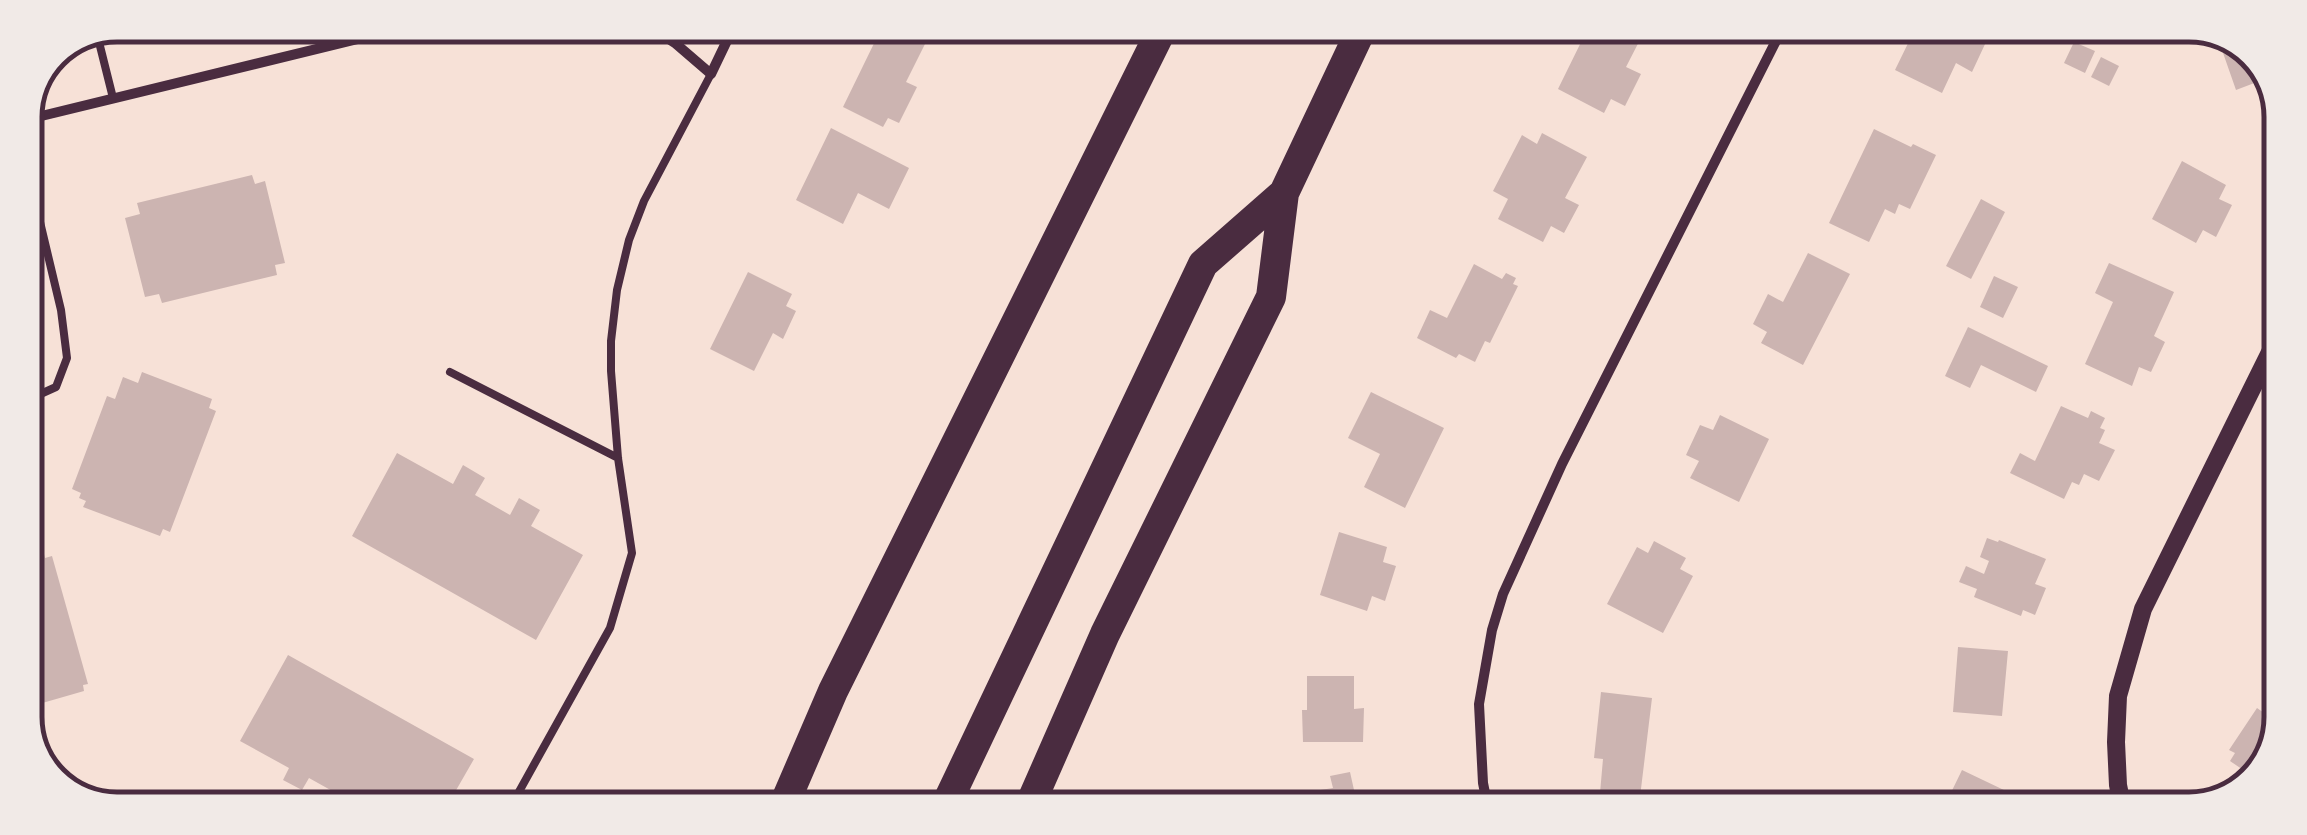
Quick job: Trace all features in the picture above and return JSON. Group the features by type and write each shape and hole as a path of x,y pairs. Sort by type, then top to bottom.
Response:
{"highway":[{"path":"789,792 833,690 1156,42"},
{"path":"1036,792 1105,634 1271,297 1284,194 1355,42"},
{"path":"952,792 1203,264 1284,194"}],"street":[{"path":"42,116 342,42"},
{"path":"674,42 711,74 726,42"},
{"path":"1485,792 1479,704 1492,630 1503,594 1562,464 1775,42"},
{"path":"2119,792 2118,696 2143,609 2264,364"}],"lane":[{"path":"100,45 113,98"},
{"path":"519,792 610,628 632,554 611,371 617,290 629,240 644,201 711,74"},
{"path":"42,231 61,310 67,358 56,387 42,393"},
{"path":"450,372 618,458"}],"building":[{"path":"875,42 925,44 906,82 917,87 899,123 888,118 883,127 843,107"},
{"path":"1581,42 1639,42 1626,67 1641,74 1625,106 1611,99 1604,113 1558,89"},
{"path":"1909,42 1986,42 1972,72 1956,63 1942,93 1895,70"},
{"path":"2074,42 2095,51 2085,73 2064,63"},
{"path":"2222,50 2239,61 2255,83 2236,90"},
{"path":"2101,57 2119,66 2109,86 2091,77"},
{"path":"831,128 909,168 889,209 858,193 843,224 796,200"},
{"path":"1874,129 1936,155 1910,209 1899,204 1895,214 1885,209 1869,242 1829,223"},
{"path":"1542,133 1587,157 1565,198 1579,205 1564,233 1551,226 1543,242 1498,219 1508,199 1493,191 1522,135 1537,144"},
{"path":"2182,161 2226,185 2219,199 2232,205 2216,237 2203,230 2196,243 2152,219"},
{"path":"252,175 255,184 265,181 285,263 275,265 277,275 162,303 159,294 145,297 125,218 140,214 137,203"},
{"path":"1981,199 2005,212 1971,279 1946,266"},
{"path":"1808,253 1850,274 1803,365 1761,343 1767,332 1753,324 1768,294 1783,302"},
{"path":"2109,263 2174,292 2154,336 2165,342 2151,372 2139,367 2132,386 2085,364 2113,302 2095,293"},
{"path":"1474,264 1502,279 1506,273 1516,278 1513,284 1518,286 1490,343 1485,341 1475,362 1459,354 1456,358 1417,338 1430,310 1447,318"},
{"path":"748,272 792,294 786,306 796,311 783,339 773,333 754,371 710,349"},
{"path":"1994,276 2018,287 2003,318 1980,307"},
{"path":"1968,327 2048,366 2036,392 1981,365 1970,388 1945,376"},
{"path":"142,372 212,399 209,408 216,411 170,532 163,529 160,536 83,507 86,501 72,489 107,396 115,399 123,377 138,383"},
{"path":"1371,392 1444,428 1405,508 1364,487 1380,454 1348,438"},
{"path":"2061,406 2088,418 2091,411 2105,418 2099,443 2115,450 2099,481 2084,474 2079,485 2072,482 2064,499 2010,473 2020,453 2035,461"},
{"path":"1720,415 1769,439 1739,502 1690,478 1699,461 1686,455 1700,425 1713,430"},
{"path":"397,453 453,484 463,465 485,478 475,495 510,515 519,498 540,510 531,526 583,555 536,640 352,536"},
{"path":"1339,532 1387,547 1383,562 1396,566 1385,601 1372,596 1367,611 1320,595"},
{"path":"1987,538 2046,559 2035,584 2046,588 2035,615 2023,610 2021,616 1974,597 1977,589 1959,582 1966,566 1984,574 1989,561 1980,557"},
{"path":"1654,541 1686,558 1680,569 1693,576 1663,633 1607,604 1637,547 1648,553"},
{"path":"43,550 45,558 52,556 88,684 83,685 84,691 43,703"},
{"path":"1958,647 2008,651 2002,716 1953,712"},
{"path":"288,655 474,759 455,792 334,792 309,778 302,790 283,780 289,768 240,741"},
{"path":"1307,676 1354,676 1354,709 1364,708 1363,742 1303,742"},
{"path":"1601,692 1652,698 1641,792 1600,792 1603,759 1594,758"},
{"path":"2257,708 2264,713 2261,742 2243,770 2230,761 2235,753 2229,750"},
{"path":"1962,770 2006,791 2006,792 1951,792"},
{"path":"1350,772 1354,792 1308,792 1333,788 1330,776"}]}
